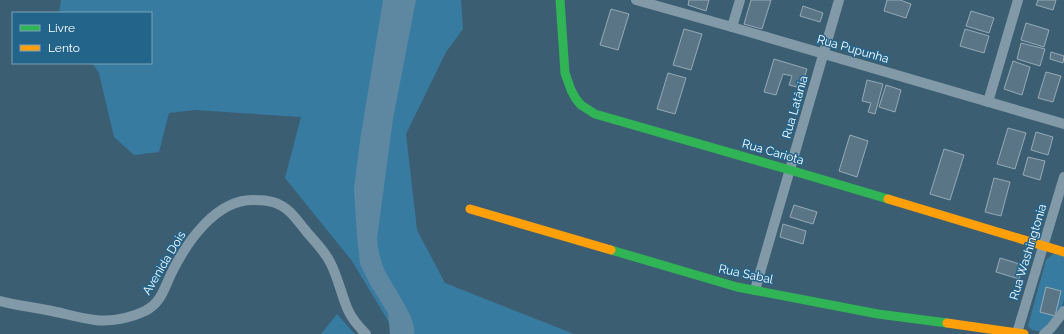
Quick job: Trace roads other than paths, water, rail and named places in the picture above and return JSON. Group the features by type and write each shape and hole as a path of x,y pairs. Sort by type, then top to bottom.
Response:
{"street":[{"name":"Rua Cariota","path":"560,0 565,74 576,99 581,105 596,114 1064,252"},
{"path":"732,27 740,0"},
{"name":"Rua Latânia","path":"755,290 839,0"},
{"path":"988,102 1018,0"},
{"name":"Rua Pupunha","path":"640,1 1064,124"},
{"name":"Rua Washingtonia","path":"1021,334 1044,246 1064,178"},
{"name":"Avenida Dois","path":"0,301 95,320 117,320 133,316 155,305 160,299 172,271 183,252 201,228 213,217 233,203 248,200 266,200 277,203 290,212 323,251 338,280 348,310 354,321 366,334"},
{"name":"Rua Sabal","path":"470,209 719,282 878,314 1021,334"},
{"path":"1044,334 1052,328 1064,311"}]}
